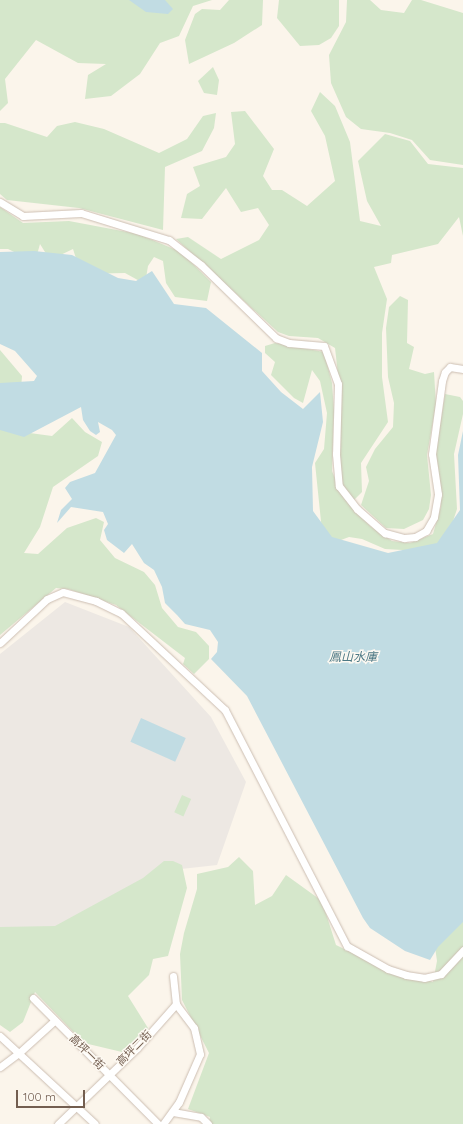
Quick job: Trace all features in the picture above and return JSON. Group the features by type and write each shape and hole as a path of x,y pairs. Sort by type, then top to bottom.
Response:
{"street":[{"path":"0,202 23,216 81,213 169,240 201,265 276,338 289,343 324,346 338,384 336,454 339,486 357,509 385,533 404,538 415,537 426,531 434,516 438,494 432,454 442,381 445,372 450,367 463,369"},
{"path":"0,643 47,599 63,592 96,601 120,613 156,643 225,710 347,946 388,969 406,976 424,978 441,974 463,950"},
{"path":"163,1124 173,1112 197,1064 200,1054 194,1028 176,1004 173,976"},
{"name":"高坪一街","path":"33,998 158,1124"},
{"name":"高坪二街","path":"58,1124 108,1073 137,1048 176,1004"},
{"path":"0,1067 20,1052 55,1020"},
{"path":"0,1036 20,1052 95,1124"},
{"path":"173,1112 201,1118 208,1124"}],"shaded area":[{"path":"65,602 129,627 211,717 246,782 217,865 163,871 66,943 0,950 0,654"}],"green space":[{"path":"0,0 212,0 193,6 179,36 160,43 140,74 111,96 85,99 88,75 106,64 78,63 36,40 5,79 8,103 0,111"},
{"path":"229,0 263,0 262,25 234,43 189,64 185,40 195,14 202,9 220,10"},
{"path":"279,0 339,0 339,26 331,38 319,45 300,46 277,18"},
{"path":"347,0 370,0 381,10 404,13 412,0 421,0 463,13 463,165 430,160 412,140 390,133 361,129 346,117 331,83 329,55 346,22"},
{"path":"213,67 219,80 217,95 204,93 198,81"},
{"path":"320,92 335,106 350,142 360,221 381,226 367,201 358,161 385,134 410,141 428,164 463,168 463,236 459,217 438,244 392,255 391,263 374,267 387,299 382,333 382,377 388,422 361,463 362,492 353,501 342,486 339,460 340,392 335,348 318,338 289,336 278,332 176,239 188,237 221,259 259,240 269,225 258,208 241,212 226,188 202,219 181,218 187,194 200,186 193,167 226,157 235,144 231,112 245,111 274,149 263,176 272,190 282,190 307,206 335,181 325,136 311,111"},
{"path":"216,113 214,128 202,151 165,167 163,230 79,208 7,200 0,194 0,123 5,123 47,137 57,126 75,122 104,129 159,153 187,139 203,116"},
{"path":"0,207 23,223 69,221 138,234 181,252 211,282 207,301 175,297 166,283 163,261 154,257 148,266 145,284 125,273 81,274 73,249 50,260 40,244 35,262 8,249 0,249"},
{"path":"400,296 408,300 407,343 414,347 409,369 425,374 434,372 436,405 427,455 431,495 429,509 423,520 404,529 386,528 361,505 369,481 366,467 375,449 393,427 394,403 388,377 386,328 389,307"},
{"path":"275,343 324,352 332,383 334,411 332,471 341,494 370,526 392,541 410,543 433,534 441,506 435,456 445,394 460,397 463,401 463,414 454,454 457,509 447,539 420,551 385,549 362,539 349,537 333,543 322,531 315,463 324,449 327,413 320,381 312,370 303,403 294,398 271,375 275,362 265,353 265,346"},
{"path":"0,350 22,376 21,390 0,390"},
{"path":"72,418 85,432 102,442 98,456 53,487 40,527 24,553 38,554 67,528 96,518 104,522 100,540 115,558 144,572 155,585 162,608 178,627 196,632 209,646 209,659 194,674 183,664 185,658 116,605 68,589 56,588 0,635 0,429 52,436"},
{"path":"182,795 191,799 183,816 174,812"},
{"path":"239,857 253,871 255,905 272,896 286,875 322,901 336,945 373,963 433,982 437,961 434,940 463,915 463,1124 209,1124 210,1117 188,1109 209,1053 182,1000 180,954 184,933 197,889 197,874 228,867"},
{"path":"164,861 173,861 182,865 187,888 168,956 153,959 149,975 128,996 148,1028 122,1052 84,1043 35,992 23,1022 10,1032 0,1025 0,927 55,926 143,878"}],"water":[{"path":"129,0 165,0 173,9 168,14 146,12"},
{"name":"鳳山水庫","path":"34,251 72,255 118,278 136,281 152,271 174,304 206,308 262,353 262,371 281,392 303,409 320,392 323,422 312,467 313,511 332,537 388,553 437,543 460,510 458,455 463,431 463,922 438,947 430,960 405,951 370,928 363,918 247,696 211,659 217,652 218,642 210,630 185,624 165,603 162,587 154,570 144,563 132,544 124,553 107,540 104,530 108,524 103,512 71,507 57,523 61,510 72,499 65,488 70,482 95,473 116,435 112,430 98,422 100,432 96,435 90,431 83,420 81,407 24,437 0,430 0,383 34,381 37,376 15,351 0,344 0,252"},
{"path":"141,718 186,738 175,762 130,742"}]}
